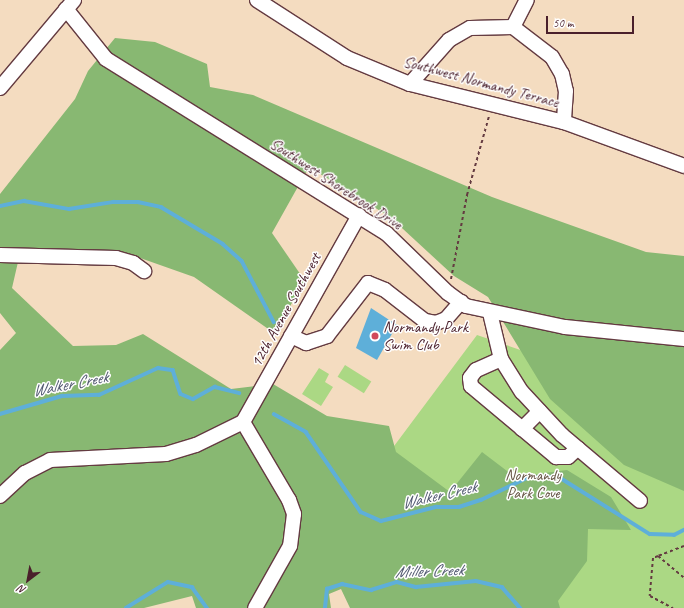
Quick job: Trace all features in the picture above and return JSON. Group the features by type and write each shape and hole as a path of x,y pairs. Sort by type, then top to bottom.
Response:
{"street":[{"name":"Southwest Normandy Terrace","path":"257,0 347,58 410,84 492,106 564,122 684,166"},
{"path":"513,27 527,0"},
{"path":"0,88 70,4"},
{"name":"Southwest Shorebrook Drive","path":"70,4 106,59 128,76 359,215 411,255 448,293 460,302 490,313 565,327 684,339"},
{"path":"410,84 427,60 449,40 470,28 513,27 552,58 562,74 566,90 564,122"},
{"name":"12th Avenue Southwest","path":"243,422 359,215"},
{"path":"0,255 63,254 116,258 134,263 144,271"},
{"path":"291,336 306,342 327,336 368,283 385,290 425,321 436,323 446,319 460,302"},
{"path":"490,313 501,359 540,411 578,448 640,501"},
{"path":"501,359 476,370 470,378 471,386 556,458 568,457 578,448"},
{"path":"522,429 540,411"},
{"path":"0,496 25,473 50,460 166,454 196,445 243,422 289,500 295,529 290,546 255,608"}],"path":[{"path":"448,293 467,195 492,106"},
{"path":"673,608 650,596 653,558 684,546"},
{"path":"658,556 684,578"}],"green space":[{"path":"115,38 155,42 207,64 210,87 253,95 492,197 646,252 684,256 684,491 624,465 550,399 488,297 454,276 390,217 309,167 272,233 305,281 274,333 194,277 126,253 21,249 12,288 73,346 116,345 143,334 231,389 273,384 327,416 389,426 396,452 450,492 482,452 515,477 567,470 611,497 631,530 588,529 587,561 558,601 560,608 350,608 341,589 329,594 331,608 196,608 192,596 144,608 0,608 0,350 16,333 0,313 0,194 75,99 88,71"},
{"name":"Normandy Park Cove","path":"477,335 654,396 684,402 684,608 500,608 344,513"},
{"path":"345,365 371,381 364,393 338,377"},
{"path":"319,368 329,374 325,382 333,387 321,406 302,394"}],"water":[{"name":"Normandy Park Swim Club","path":"371,308 397,325 377,360 356,348"}],"waterway":[{"path":"0,206 24,201 69,209 113,202 138,202 161,207 223,244 242,261 274,322"},
{"name":"Walker Creek","path":"0,414 62,396 99,395 158,368 173,370 181,394 193,399 215,387 239,393"},
{"name":"Walker Creek","path":"274,414 306,432 361,512 381,521 436,507 459,507 481,500 527,478 559,477 650,534 674,535 684,530"},
{"name":"Miller Creek","path":"325,608 327,589 342,584 371,590 397,582 416,587 476,581 502,587 520,608"},
{"name":"Miller Creek","path":"126,608 168,582 192,587 207,608"}],"place":[{"name":"Normandy Park Swim Club","path":"375,336"}]}
